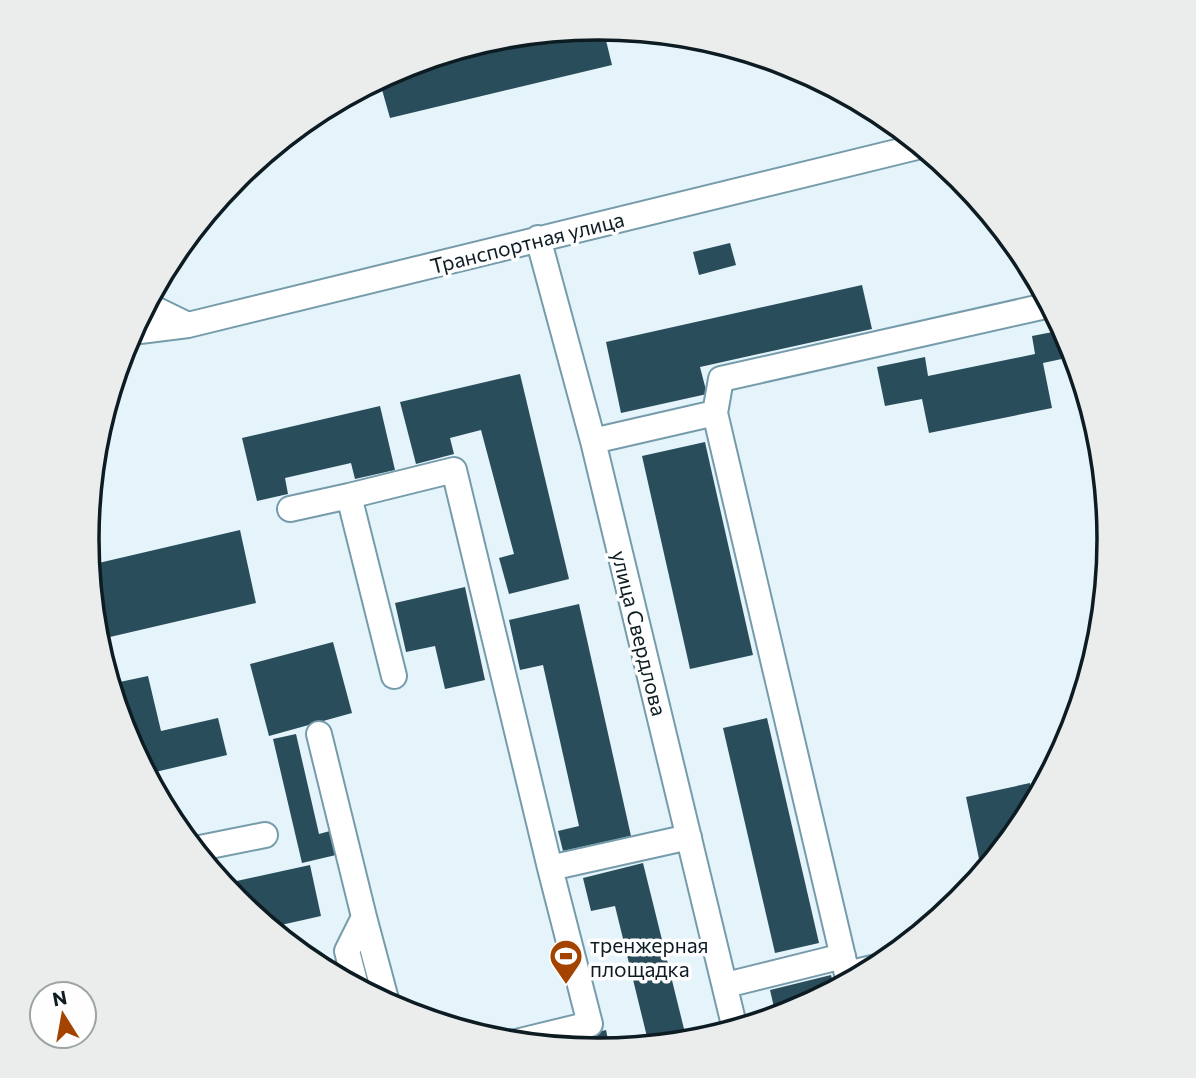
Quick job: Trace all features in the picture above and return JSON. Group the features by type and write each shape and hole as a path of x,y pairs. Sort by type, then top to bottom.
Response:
{"street":[{"name":"Транспортная улица","path":"145,330 187,325 909,149"},
{"name":"улица Свердлова","path":"538,238 593,441 733,1019"},
{"path":"846,971 715,413 721,379 1040,308"},
{"path":"155,310 187,325"},
{"path":"593,441 715,413"},
{"path":"290,509 454,470 590,1024 546,1035"},
{"path":"349,496 394,676"},
{"path":"319,734 383,989"},
{"path":"205,847 265,835"},
{"path":"550,868 689,837"},
{"path":"353,973 347,951 364,917"},
{"path":"726,985 843,956"}],"building":[{"path":"606,40 612,65 390,118 382,90 407,78 469,57 501,50 565,41"},
{"path":"730,243 736,265 699,275 693,252"},
{"path":"862,285 872,329 700,367 707,394 621,413 606,342"},
{"path":"1052,332 1063,359 1043,363 1052,408 929,433 922,399 885,406 877,367 925,357 928,376 1035,354 1032,336"},
{"path":"520,374 569,579 509,594 499,558 514,554 481,430 450,438 454,454 416,464 400,402"},
{"path":"380,406 395,470 355,479 351,463 285,478 288,494 257,501 242,438"},
{"path":"705,442 753,655 690,669 642,456"},
{"path":"240,530 256,603 109,637 100,563"},
{"path":"465,587 485,680 445,689 435,646 406,652 395,603"},
{"path":"579,604 631,836 563,851 558,831 579,826 543,665 520,670 509,620"},
{"path":"333,642 352,713 269,736 250,664"},
{"path":"148,676 161,731 218,718 227,755 157,772 137,730 120,682"},
{"path":"767,718 819,943 775,953 723,728"},
{"path":"296,734 319,834 330,831 336,855 302,863 273,739"},
{"path":"1030,783 1031,787 1013,816 979,860 966,797"},
{"path":"643,863 684,1030 647,1035 615,906 591,911 583,878"},
{"path":"310,865 321,916 282,925 235,881"},
{"path":"831,975 832,979 774,1005 770,990"},
{"path":"606,1030 608,1038 598,1038 574,1037"}],"place":[{"name":"тренжерная площадка","path":"566,986"}]}
